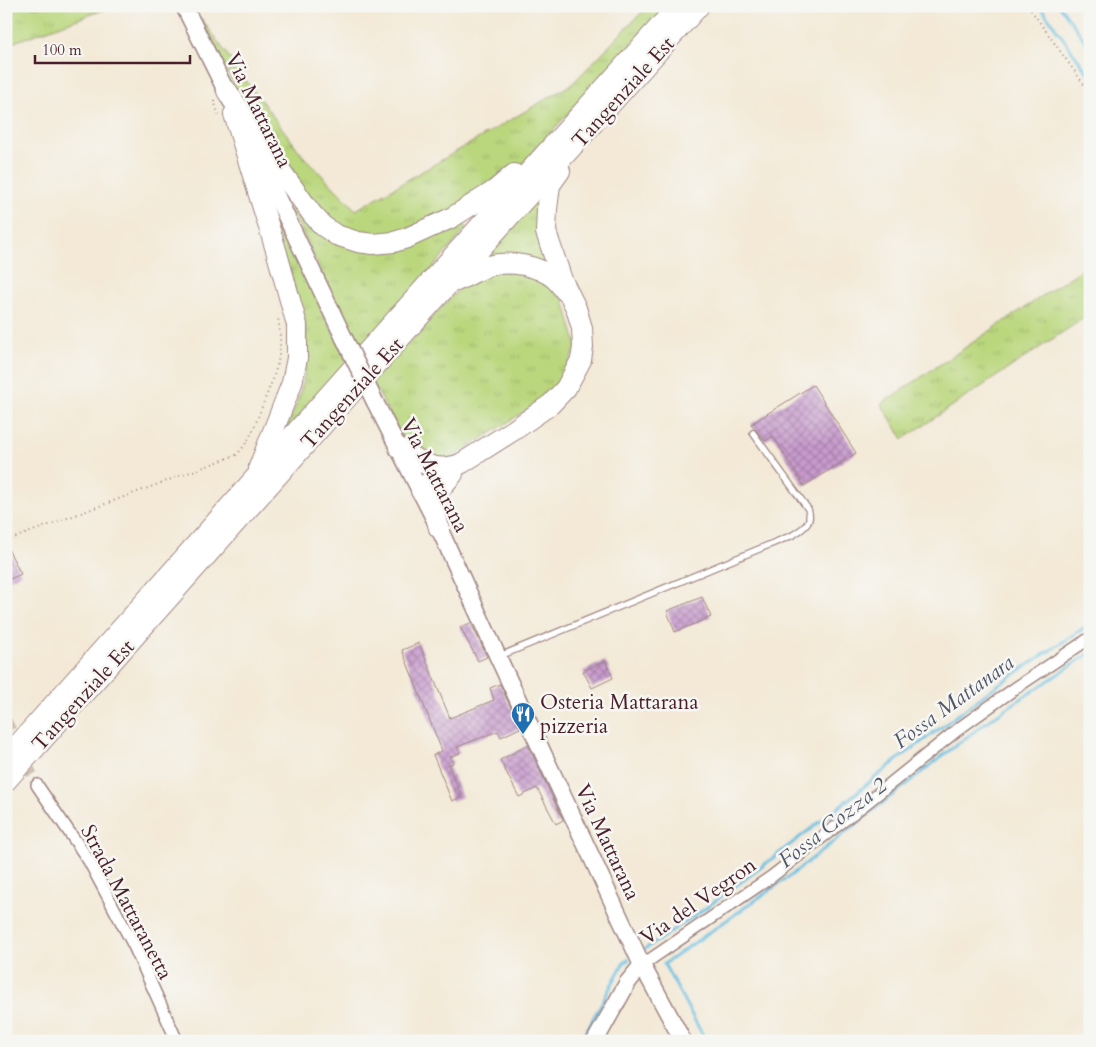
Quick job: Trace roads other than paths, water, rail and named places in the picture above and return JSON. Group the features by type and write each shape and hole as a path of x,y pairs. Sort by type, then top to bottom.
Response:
{"highway":[{"name":"Tangenziale Est","path":"6,758 385,331 678,6"},
{"name":"Tangenziale Est","path":"6,781 448,285 700,6"},
{"path":"219,93 265,149 312,214 323,226 336,235 358,242 373,244 394,242 407,238 451,218 494,191 573,123"},
{"path":"219,93 276,250 297,325 297,358 292,383 255,478"},
{"path":"421,491 435,476 462,463 551,404 566,388 581,360 583,347 582,328 576,308 569,296 553,255 546,232 547,209 550,185 607,110"},
{"path":"448,285 488,266 521,265 548,275 569,296"},
{"path":"399,448 431,466 439,468 451,467 462,463"},
{"path":"439,528 434,510 435,498 440,488 462,463"},
{"path":"421,491 440,488"}],"street":[{"name":"Via Mattarana","path":"184,6 219,93 421,491 642,965 683,1041"},
{"name":"Via del Vegron","path":"595,1041 628,982 642,965 770,877 962,727 1090,638"},
{"name":"Strada Mattaranetta","path":"37,785 90,861 134,946 177,1041"}],"lane":[{"path":"498,657 784,539 802,529 809,521 808,509 753,433"}],"waterway":[{"path":"1040,6 1090,76"},
{"path":"1060,6 1090,48"},
{"name":"Fossa Mattanara","path":"645,949 756,871 897,760 996,686 1090,624"},
{"name":"Fossa Cozza 2","path":"706,1041 664,964 790,876 992,718 1090,653"},
{"name":"Fossa Mattanara","path":"581,1041 623,964 629,959"}],"tunnel":[{"path":"6,720 37,785"}],"place":[{"name":"Osteria Mattarana pizzeria","path":"523,735"}]}
